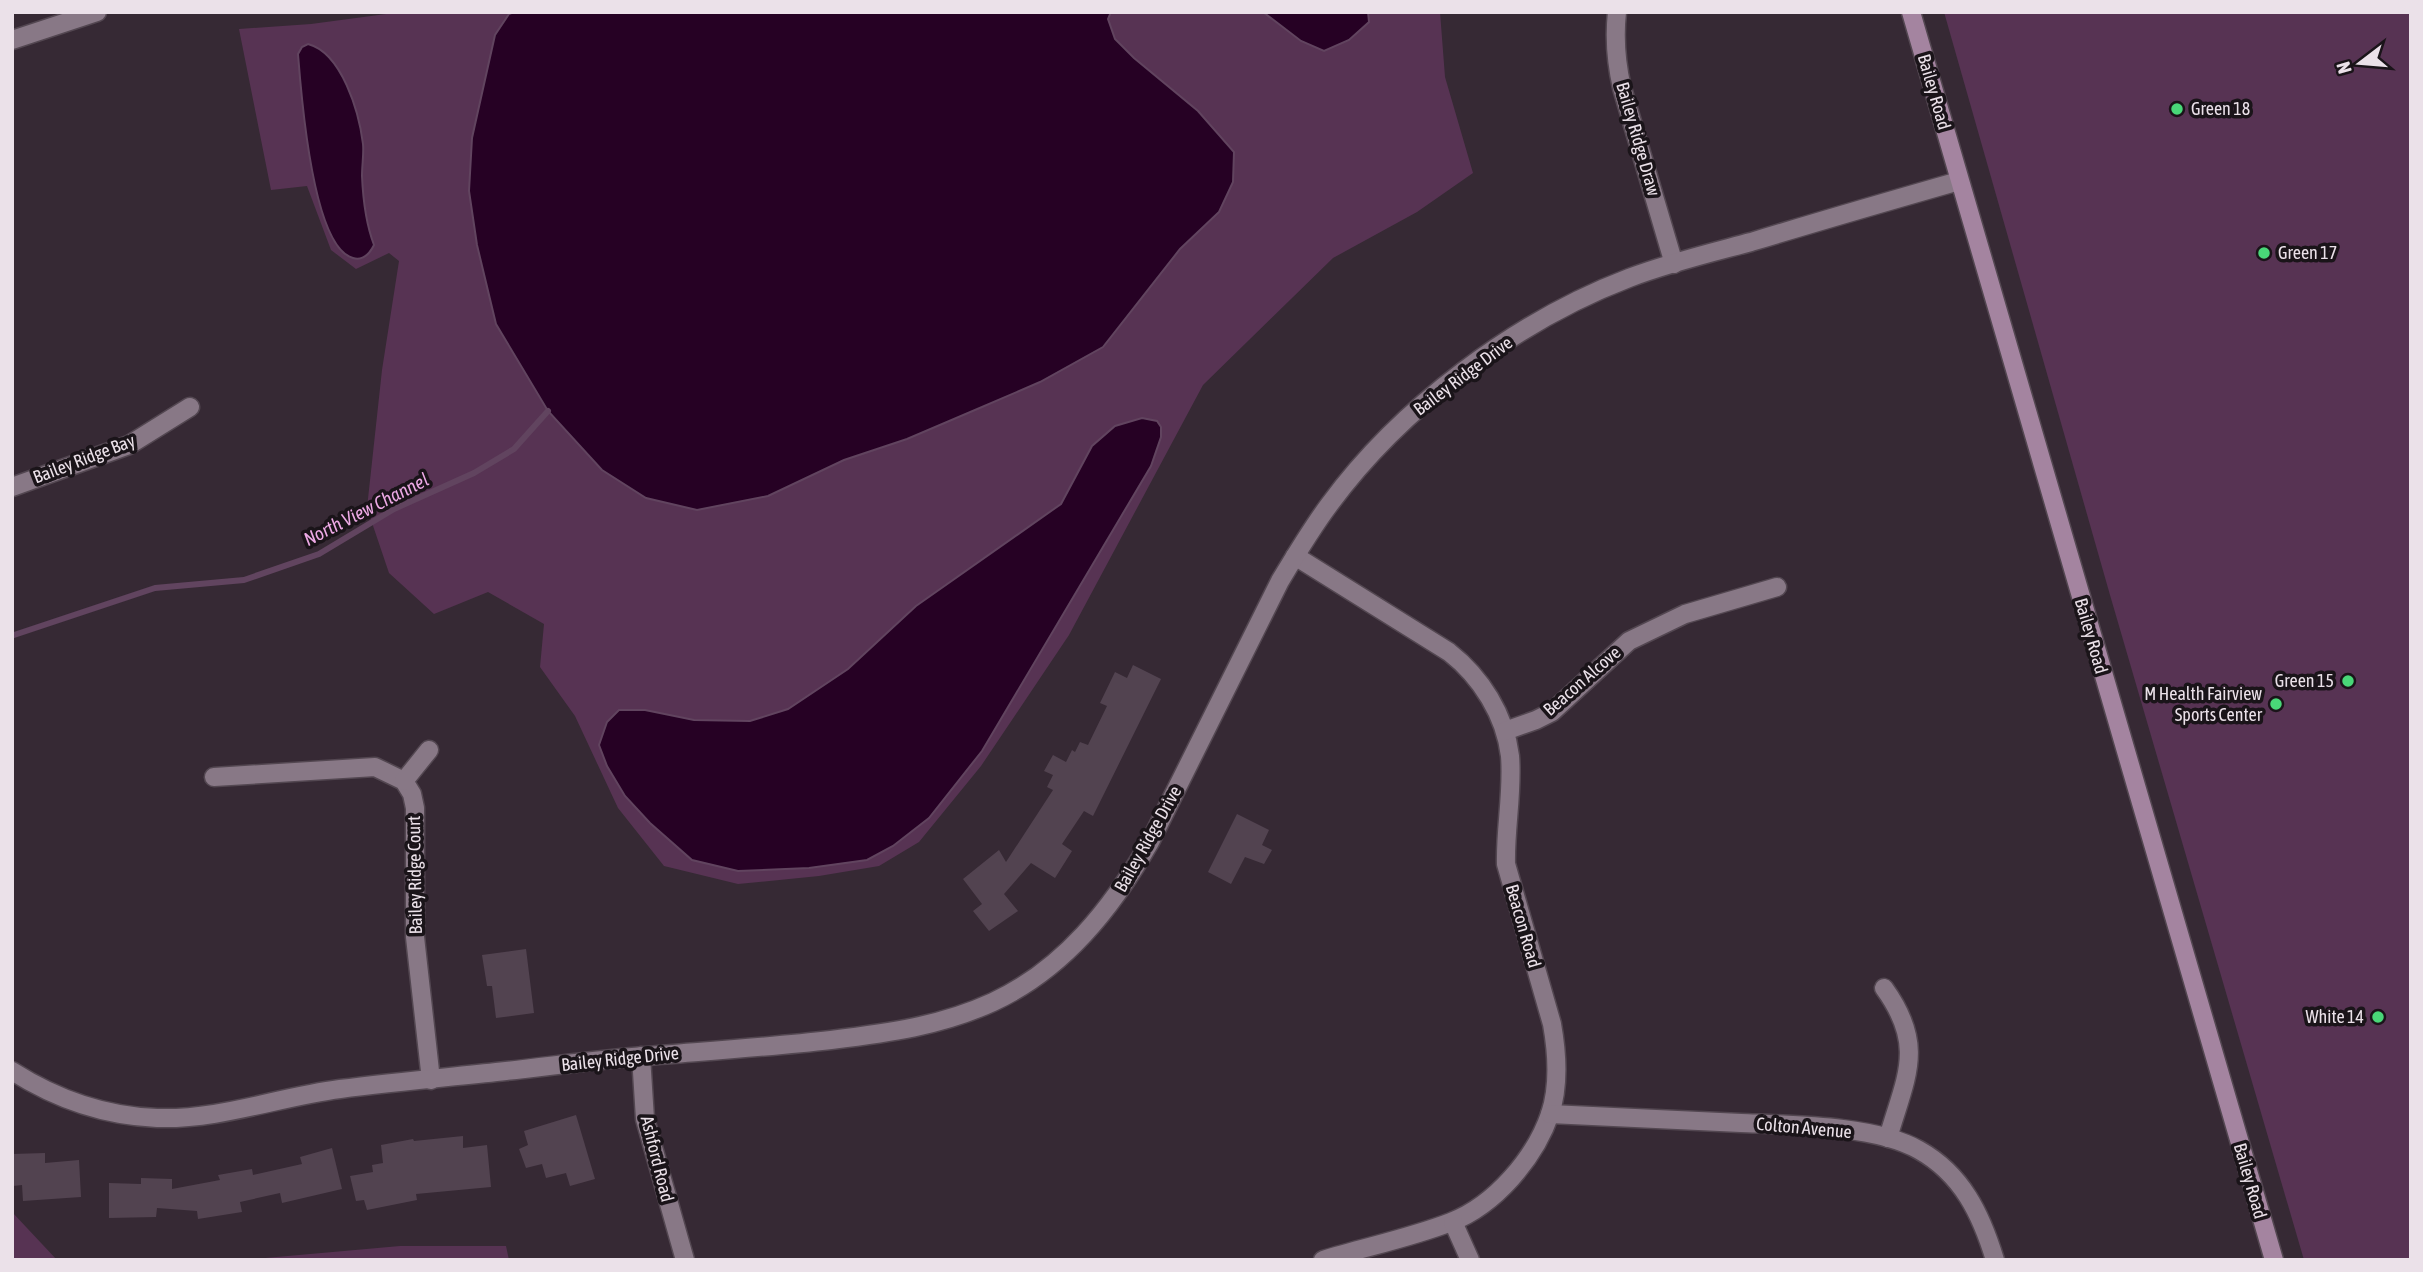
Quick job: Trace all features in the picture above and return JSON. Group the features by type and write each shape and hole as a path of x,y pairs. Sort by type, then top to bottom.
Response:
{"main road":[{"name":"Bailey Road","path":"1911,12 2274,1260"}],"street":[{"path":"12,40 97,12"},
{"name":"Bailey Ridge Draw","path":"1617,12 1615,36 1619,76 1674,264"},
{"name":"Bailey Ridge Drive","path":"13,1073 89,1107 124,1116 192,1118 337,1090 641,1056 781,1046 902,1032 947,1020 993,1002 1028,983 1063,956 1095,924 1129,880 1157,830 1280,581 1295,556 1329,504 1363,465 1403,422 1446,385 1522,332 1573,303 1629,278 1959,181"},
{"name":"Bailey Ridge Bay","path":"12,487 129,445 190,407"},
{"name":"Beacon Road","path":"1295,556 1449,652 1464,663 1486,693 1504,731 1510,757 1506,864 1552,1024 1556,1048 1550,1114 1530,1155 1509,1182 1484,1203 1453,1222 1323,1260"},
{"name":"Beacon Alcove","path":"1504,731 1552,712 1629,640 1685,614 1777,587"},
{"path":"214,777 375,767 404,781 429,750"},
{"name":"Bailey Ridge Court","path":"404,781 412,794 415,815 415,937 431,1080"},
{"path":"1884,988 1898,1007 1907,1028 1910,1046 1906,1076 1888,1138"},
{"name":"Ashford Road","path":"641,1056 645,1119 685,1260"},
{"name":"Colton Avenue","path":"1550,1114 1826,1127 1888,1138 1917,1149 1942,1165 1961,1185 1978,1211 1995,1260"},
{"path":"1453,1222 1470,1260"}],"shaded area":[{"path":"401,12 1440,12 1445,77 1473,173 1417,212 1333,258 1203,385 1069,635 981,766 919,842 879,866 819,876 738,884 664,866 618,808 575,716 540,667 544,624 488,592 434,614 389,573 367,508 382,370 399,261 389,253 356,269 331,250 307,186 271,190 239,29 311,24"},
{"path":"1111,12 1108,19 1115,39 1198,111 1234,152 1233,182 1219,212 1180,249 1103,347 1040,382 907,439 844,460 768,496 697,510 646,498 602,470 548,411 496,324 477,245 469,191 472,138 495,35 509,14"},
{"path":"1263,12 1368,12 1369,22 1349,40 1324,51 1301,41"},
{"name":"M Health Fairview Sports Center","path":"1944,12 2411,12 2411,1260 2304,1260"},
{"path":"308,44 320,50 339,71 358,116 363,144 364,202 374,245 360,258 353,258 339,248 318,199 306,132 298,54 302,47"},
{"path":"1142,418 1157,421 1161,427 1161,437 1151,466 982,751 929,818 893,846 867,860 809,868 738,871 692,860 650,823 625,796 607,766 599,745 607,722 619,710 645,710 694,720 750,721 788,709 848,669 916,606 1061,504 1092,446 1115,426"},
{"path":"12,1212 57,1260 13,1260"},
{"path":"400,1246 506,1246 509,1260 243,1260"}],"building":[{"path":"1133,665 1161,679 1093,816 1084,811 1062,844 1072,851 1055,878 1031,863 1004,894 1018,911 989,931 973,911 982,904 963,879 999,850 1006,862 1053,790 1047,787 1053,775 1044,771 1053,755 1066,762 1080,742 1088,745 1107,706 1100,703 1115,672 1127,678"},
{"path":"1237,814 1269,830 1262,845 1272,850 1264,864 1245,857 1231,884 1208,872"},
{"path":"526,949 534,1013 496,1018 492,986 487,986 482,955"},
{"path":"576,1115 595,1179 570,1186 566,1173 546,1178 542,1164 526,1168 519,1149 528,1145 524,1131"},
{"path":"463,1136 463,1148 487,1145 491,1187 416,1194 417,1200 367,1210 364,1200 356,1201 350,1176 373,1172 372,1165 383,1163 381,1145 413,1139"},
{"path":"332,1148 342,1189 282,1203 280,1193 240,1202 242,1212 198,1219 197,1211 157,1208 156,1217 109,1218 109,1183 141,1184 141,1178 172,1179 172,1189 220,1180 218,1175 252,1169 253,1175 302,1164 300,1157"},
{"path":"45,1153 45,1163 79,1160 81,1197 23,1201 22,1185 13,1186 12,1154"}],"waterway":[{"name":"North View Channel","path":"14,635 155,588 244,580 319,554 394,509 474,473 514,449 548,411"}],"place":[{"name":"Green 18","path":"2177,109"},
{"name":"Green 17","path":"2264,253"},
{"name":"Green 15","path":"2348,681"},
{"name":"M Health Fairview Sports Center","path":"2276,704"},
{"name":"White 14","path":"2378,1017"}]}
